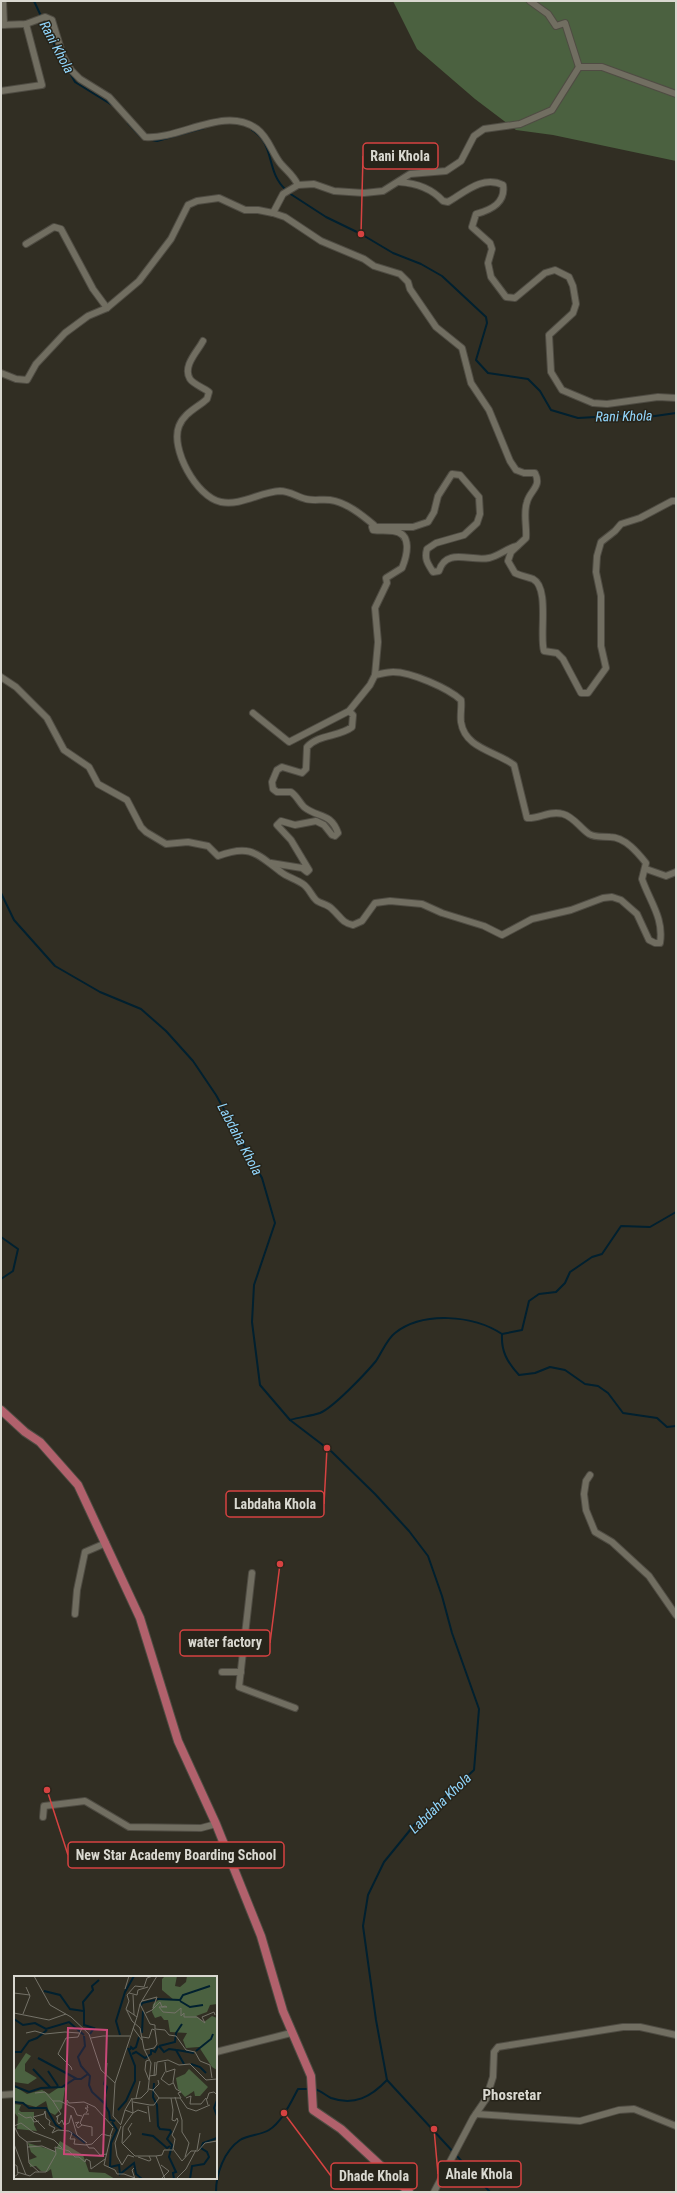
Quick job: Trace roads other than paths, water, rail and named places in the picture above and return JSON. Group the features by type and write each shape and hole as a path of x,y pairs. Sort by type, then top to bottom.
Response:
{"main road":[{"path":"1,1410 25,1432 40,1442 78,1485 140,1618 178,1741 216,1824 261,1936 282,2011 311,2076 311,2103 313,2110 341,2129 409,2192"}],"street":[{"path":"3,1 2,25 26,24 45,16 52,20 63,56 71,70 80,79 109,97 145,137 158,138 212,122 243,120 257,129 265,138 281,164 292,173 298,185"},
{"path":"273,213 284,194 291,188 298,185 314,184 334,192 364,193 383,191 410,174 446,171 461,161 474,136 484,129 520,124 552,110 579,67 565,23 556,26 548,14 530,1"},
{"path":"1,91 42,85 26,24"},
{"path":"579,67 602,67 676,94"},
{"path":"399,182 422,187 435,193 443,202 448,202 468,189 483,183 494,181 503,186 504,194 502,200 491,209 476,214 472,227 490,243 492,249 488,263 491,277 506,297 515,298 545,273 555,270 568,277 573,286 576,304 573,313 553,330 549,336 548,342 551,372 562,390 593,403 607,404 658,397 676,398"},
{"path":"1,373 22,381 27,380 36,364 65,333 88,316 107,308 135,285 171,240 183,212 188,205 197,201 219,198 245,210 258,210 285,217 321,241 364,259 374,266 400,274 408,282 410,289 436,327 462,348 471,383 489,410 510,461 516,470 524,473 535,473 538,479 537,486 527,500 526,538 511,552 508,561 515,573 533,580 538,585 541,598 542,644 544,651 557,653 563,659 581,693 588,693 606,668 601,646 601,596 596,572 597,556 601,542 621,524 640,518 672,501 676,501"},
{"path":"26,244 54,226 61,229 93,289 107,308"},
{"path":"203,341 190,362 188,374 190,380 209,392 207,399 190,410 182,420 176,436 188,472 201,491 219,502 230,503 279,491 289,492 307,499 332,500 346,505 374,525 413,527 428,522 434,512 438,496 447,480 456,474 460,475 479,497 480,514 477,523 468,532 452,540 436,543 427,549 426,560 434,572 439,571 441,564 451,557 491,558 508,548 517,546"},
{"path":"253,713 289,742 350,711 370,685 375,675 378,642 375,608 387,583 386,578 402,568 408,549 406,539 401,535 393,531 385,532 374,530 372,527 374,525"},
{"path":"1,677 16,687 47,718 64,750 89,767 98,784 127,800 141,827 156,840 166,844 188,842 208,846 218,856 231,851 246,850 263,856 282,873 302,884 311,891 317,901 333,909 341,920 353,925 362,921 375,903 390,901 422,904 442,913 484,926 502,935 532,919 571,910 603,898 612,897 620,900 637,914 649,940 655,943 660,943 661,926 657,911 642,879 643,871 646,869 646,863 626,843 611,836 595,837 589,834 574,820 562,813 547,812 532,819 527,818 514,765 480,748 465,734 461,722 461,700 458,697 441,687 404,674 393,672 375,675"},
{"path":"270,863 302,868 307,872 309,870 291,840 277,825 281,821 295,825 316,821 324,825 332,835 335,836 338,833 335,823 319,813 311,812 291,792 277,792 273,789 272,782 278,770 282,768 302,773 306,769 307,747 322,737 346,732 352,727 353,715 350,711"},
{"path":"646,869 666,876 676,872"},
{"path":"590,1475 586,1481 584,1494 586,1510 595,1532 612,1542 649,1576 676,1615"},
{"path":"75,1614 77,1590 85,1552 106,1543"},
{"path":"252,1572 239,1687 295,1708"},
{"path":"222,1672 241,1672"},
{"path":"43,1818 44,1806 85,1800 129,1827 201,1828 216,1824"},
{"path":"434,2192 450,2158 486,2099 493,2077 494,2052 498,2047 559,2036 634,2026 676,2035"},
{"path":"217,2052 291,2033"},
{"path":"1,2095 14,2094"},
{"path":"476,2114 580,2121 619,2110 634,2109 676,2126"}],"waterway":[{"name":"Rani Khola","path":"34,1 61,59"},
{"name":"Rani Khola","path":"70,73 75,82 112,105"},
{"name":"Rani Khola","path":"128,123 141,137"},
{"name":"Rani Khola","path":"147,139 157,141 204,128"},
{"name":"Rani Khola","path":"252,130 264,143 275,175 279,183 286,190"},
{"name":"Rani Khola","path":"289,193 326,217 361,234 393,253 421,264 442,276 486,317 487,323 476,360 488,373 528,379 540,391 551,410 578,418 614,416 641,418 676,413"},
{"name":"Labdaha Khola","path":"1,893 14,920 55,966 100,992 141,1009 166,1031 193,1061 216,1095 262,1178 275,1223 254,1285 252,1322 260,1385 290,1420 332,1452 375,1494 409,1531 428,1556 442,1596 452,1633 479,1709 474,1770 415,1824 384,1862 368,1895 363,1926 376,2020 387,2080"},
{"path":"290,1420 320,1413 326,1410 358,1381 376,1361 392,1336 406,1326 419,1321 448,1318 477,1323 502,1334 522,1330 529,1301 539,1294 556,1292 565,1283 570,1272 592,1257 602,1254 621,1226 650,1227 676,1212"},
{"path":"1,1237 18,1249 13,1271 1,1279"},
{"path":"502,1334 506,1356 511,1366 519,1375 535,1373 550,1367 565,1370 585,1384 598,1386 608,1393 623,1413 657,1418 667,1427 676,1426"},
{"path":"387,2080 490,2192"},
{"path":"314,2089 331,2098 347,2101 355,2100 368,2095 387,2080"},
{"path":"216,2192 216,2185 222,2163 234,2145 243,2138 269,2130 282,2117 298,2089 310,2089"}],"place":[{"name":"Rani Khola","path":"361,234"},
{"name":"Labdaha Khola","path":"327,1448"},
{"name":"water factory","path":"280,1564"},
{"name":"New Star Academy Boarding School","path":"47,1790"},
{"name":"Dhade Khola","path":"284,2113"},
{"name":"Ahale Khola","path":"434,2129"}],"district":[{"name":"Phosretar","path":"512,2095"}]}
